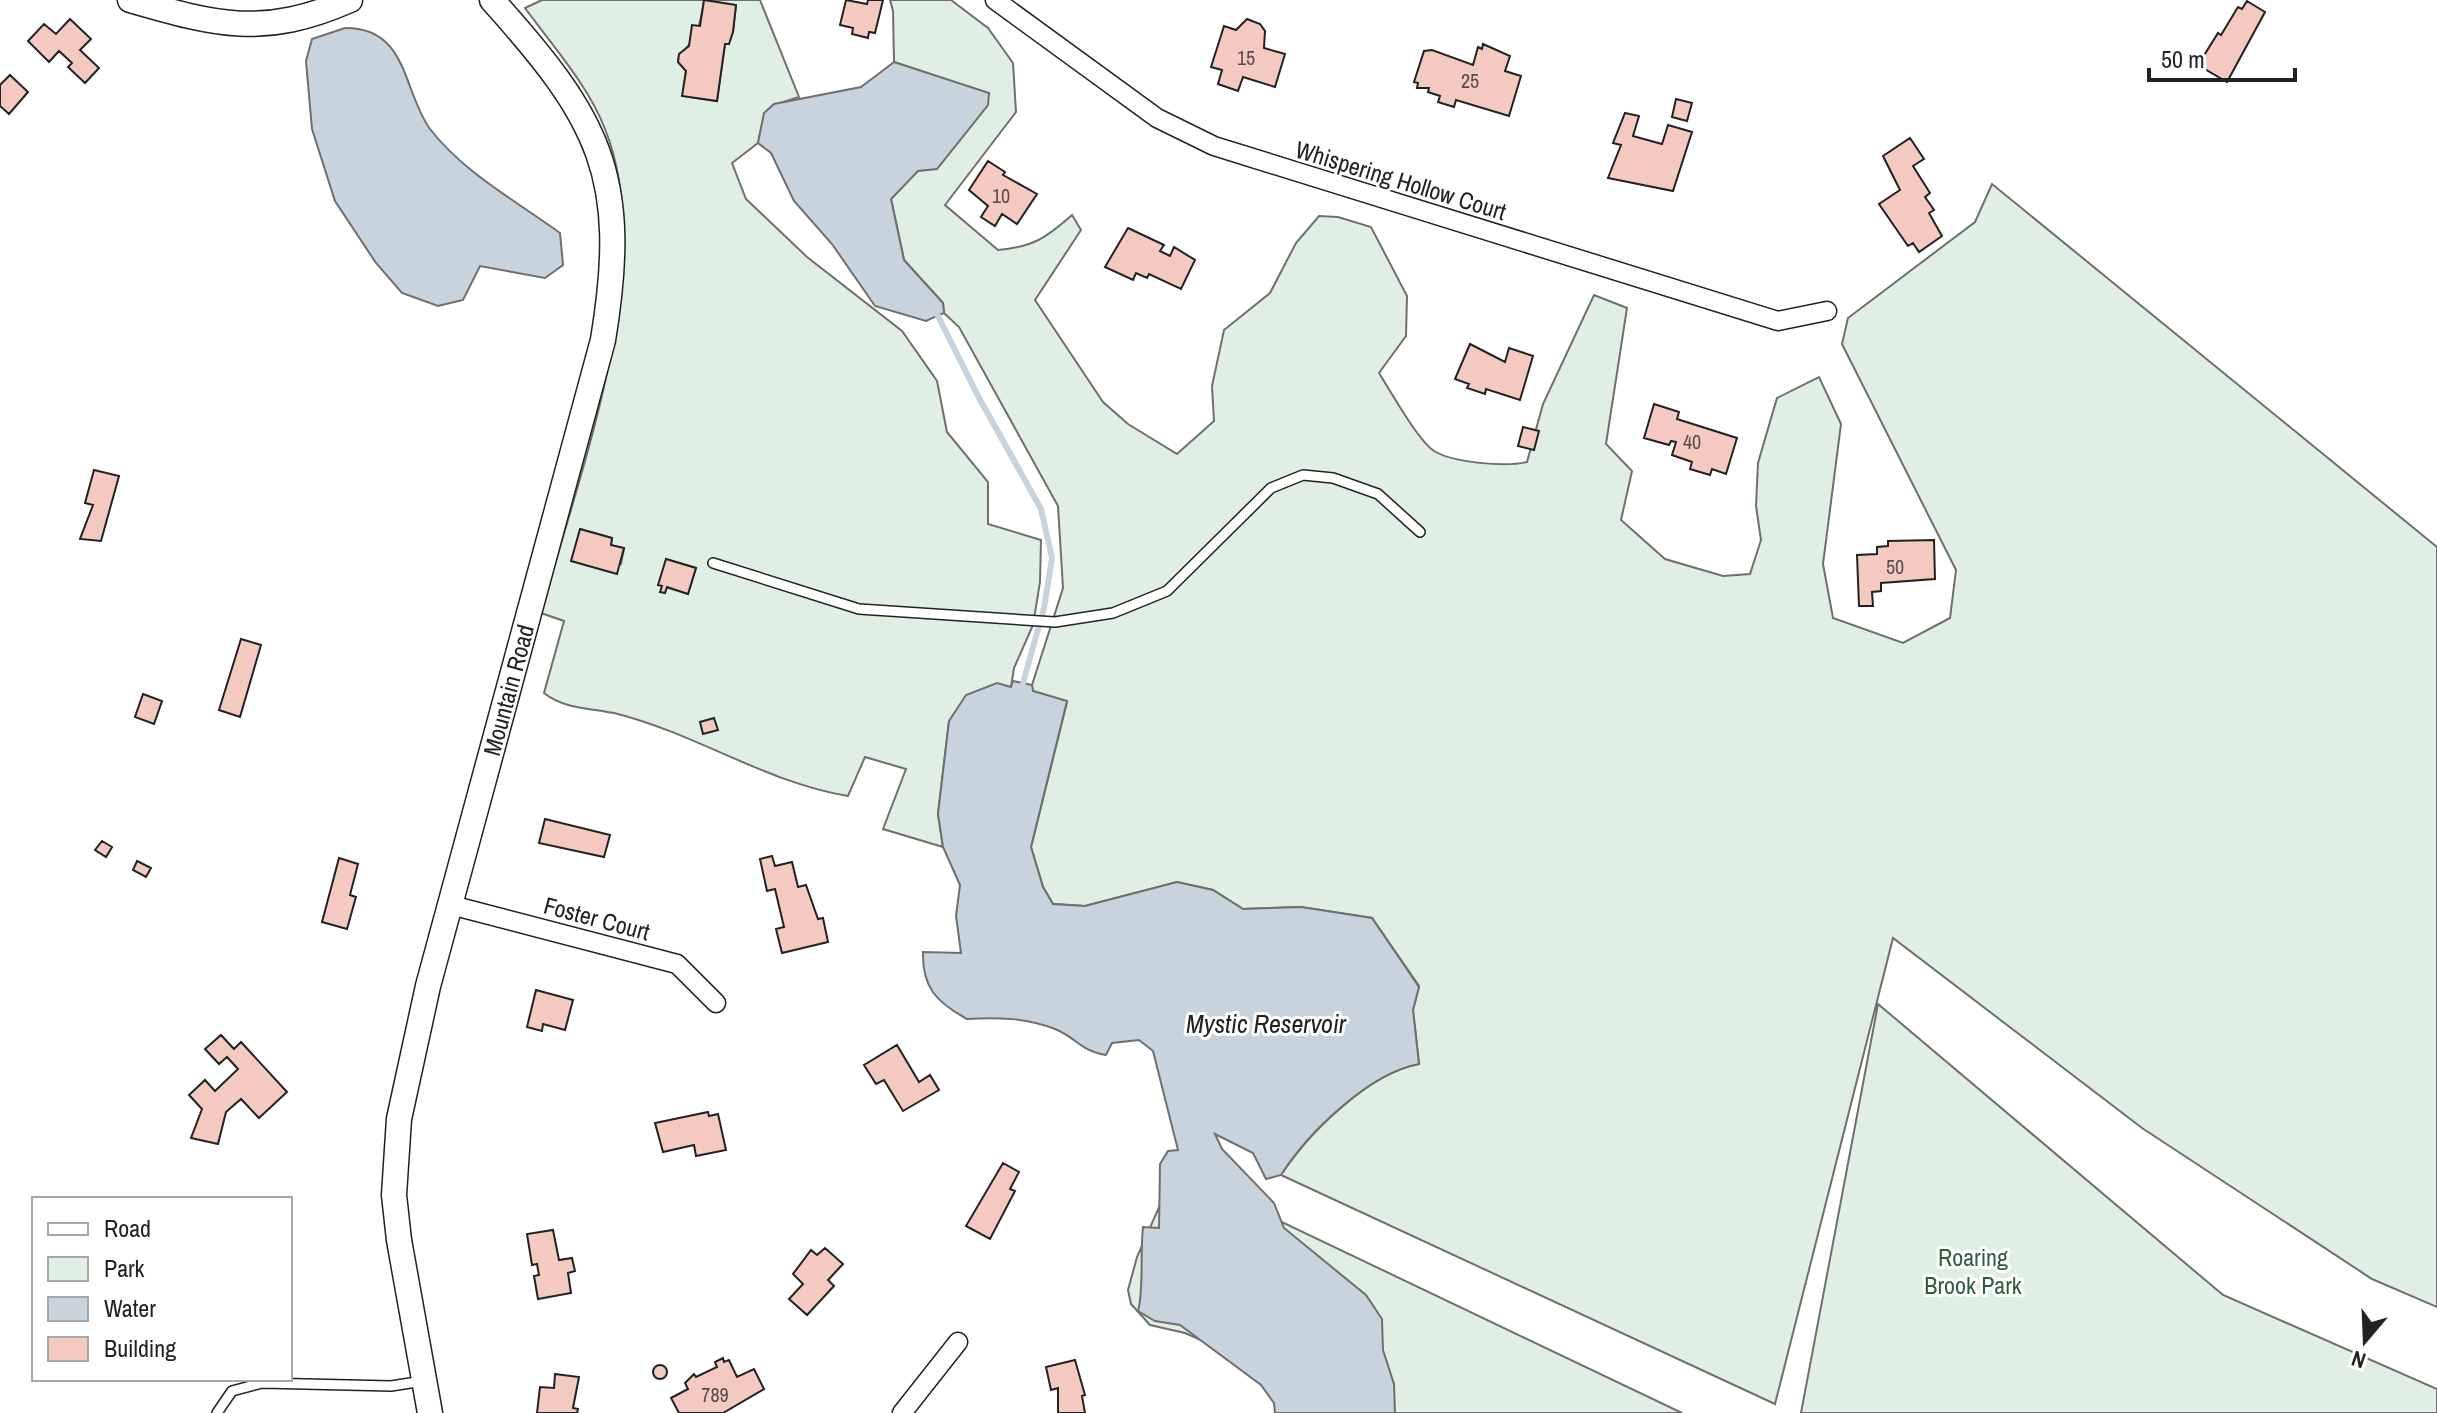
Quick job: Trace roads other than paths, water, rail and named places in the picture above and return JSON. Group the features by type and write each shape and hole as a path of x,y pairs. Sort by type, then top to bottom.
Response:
{"main road":[{"path":"130,0 232,25 268,25 310,16 350,0"},
{"name":"Mountain Road","path":"430,1413 394,1195 396,1151 405,1087 593,379 611,287 613,250 607,183 586,119 548,63 492,0"}],"street":[{"name":"Whispering Hollow Court","path":"995,0 1157,118 1214,146 1778,321 1827,311"},
{"name":"Foster Court","path":"451,905 677,964 716,1003"},
{"path":"902,1413 958,1342"}],"lane":[{"path":"713,563 859,609 1055,622 1113,613 1167,591 1271,488 1303,475 1333,478 1378,494 1420,532"},
{"path":"217,1413 232,1391 262,1383 391,1386 423,1381"}],"water":[{"path":"345,28 366,31 381,38 401,64 430,129 474,172 560,233 563,265 545,278 480,266 463,300 438,306 402,293 376,263 335,201 312,129 306,61 312,39"},
{"path":"894,62 989,93 988,105 937,169 918,171 891,199 904,260 943,303 944,313 926,321 875,306 832,244 794,201 771,153 758,143 764,113 774,104 861,87"},
{"name":"Mystic Reservoir","path":"1013,681 1032,685 1033,691 1067,701 1031,847 1043,887 1053,904 1085,906 1177,882 1213,890 1243,909 1301,907 1372,918 1419,987 1413,1010 1419,1064 1380,1079 1341,1107 1307,1141 1281,1175 1266,1179 1253,1153 1215,1134 1222,1149 1274,1203 1284,1228 1366,1295 1382,1319 1383,1350 1394,1384 1395,1413 1275,1413 1274,1403 1261,1385 1180,1325 1155,1321 1138,1311 1143,1227 1159,1228 1160,1164 1168,1151 1178,1150 1153,1051 1139,1040 1112,1043 1106,1055 1084,1047 1055,1029 1023,1020 967,1019 939,1000 928,984 923,952 961,953 956,916 960,885 943,847 938,814 949,721 966,695 997,683 1011,687"}],"waterway":[{"path":"938,316 1041,509 1052,558 1044,608 1023,683"}],"park label":[{"name":"Roaring Brook Park","path":"1973,1271"}]}
